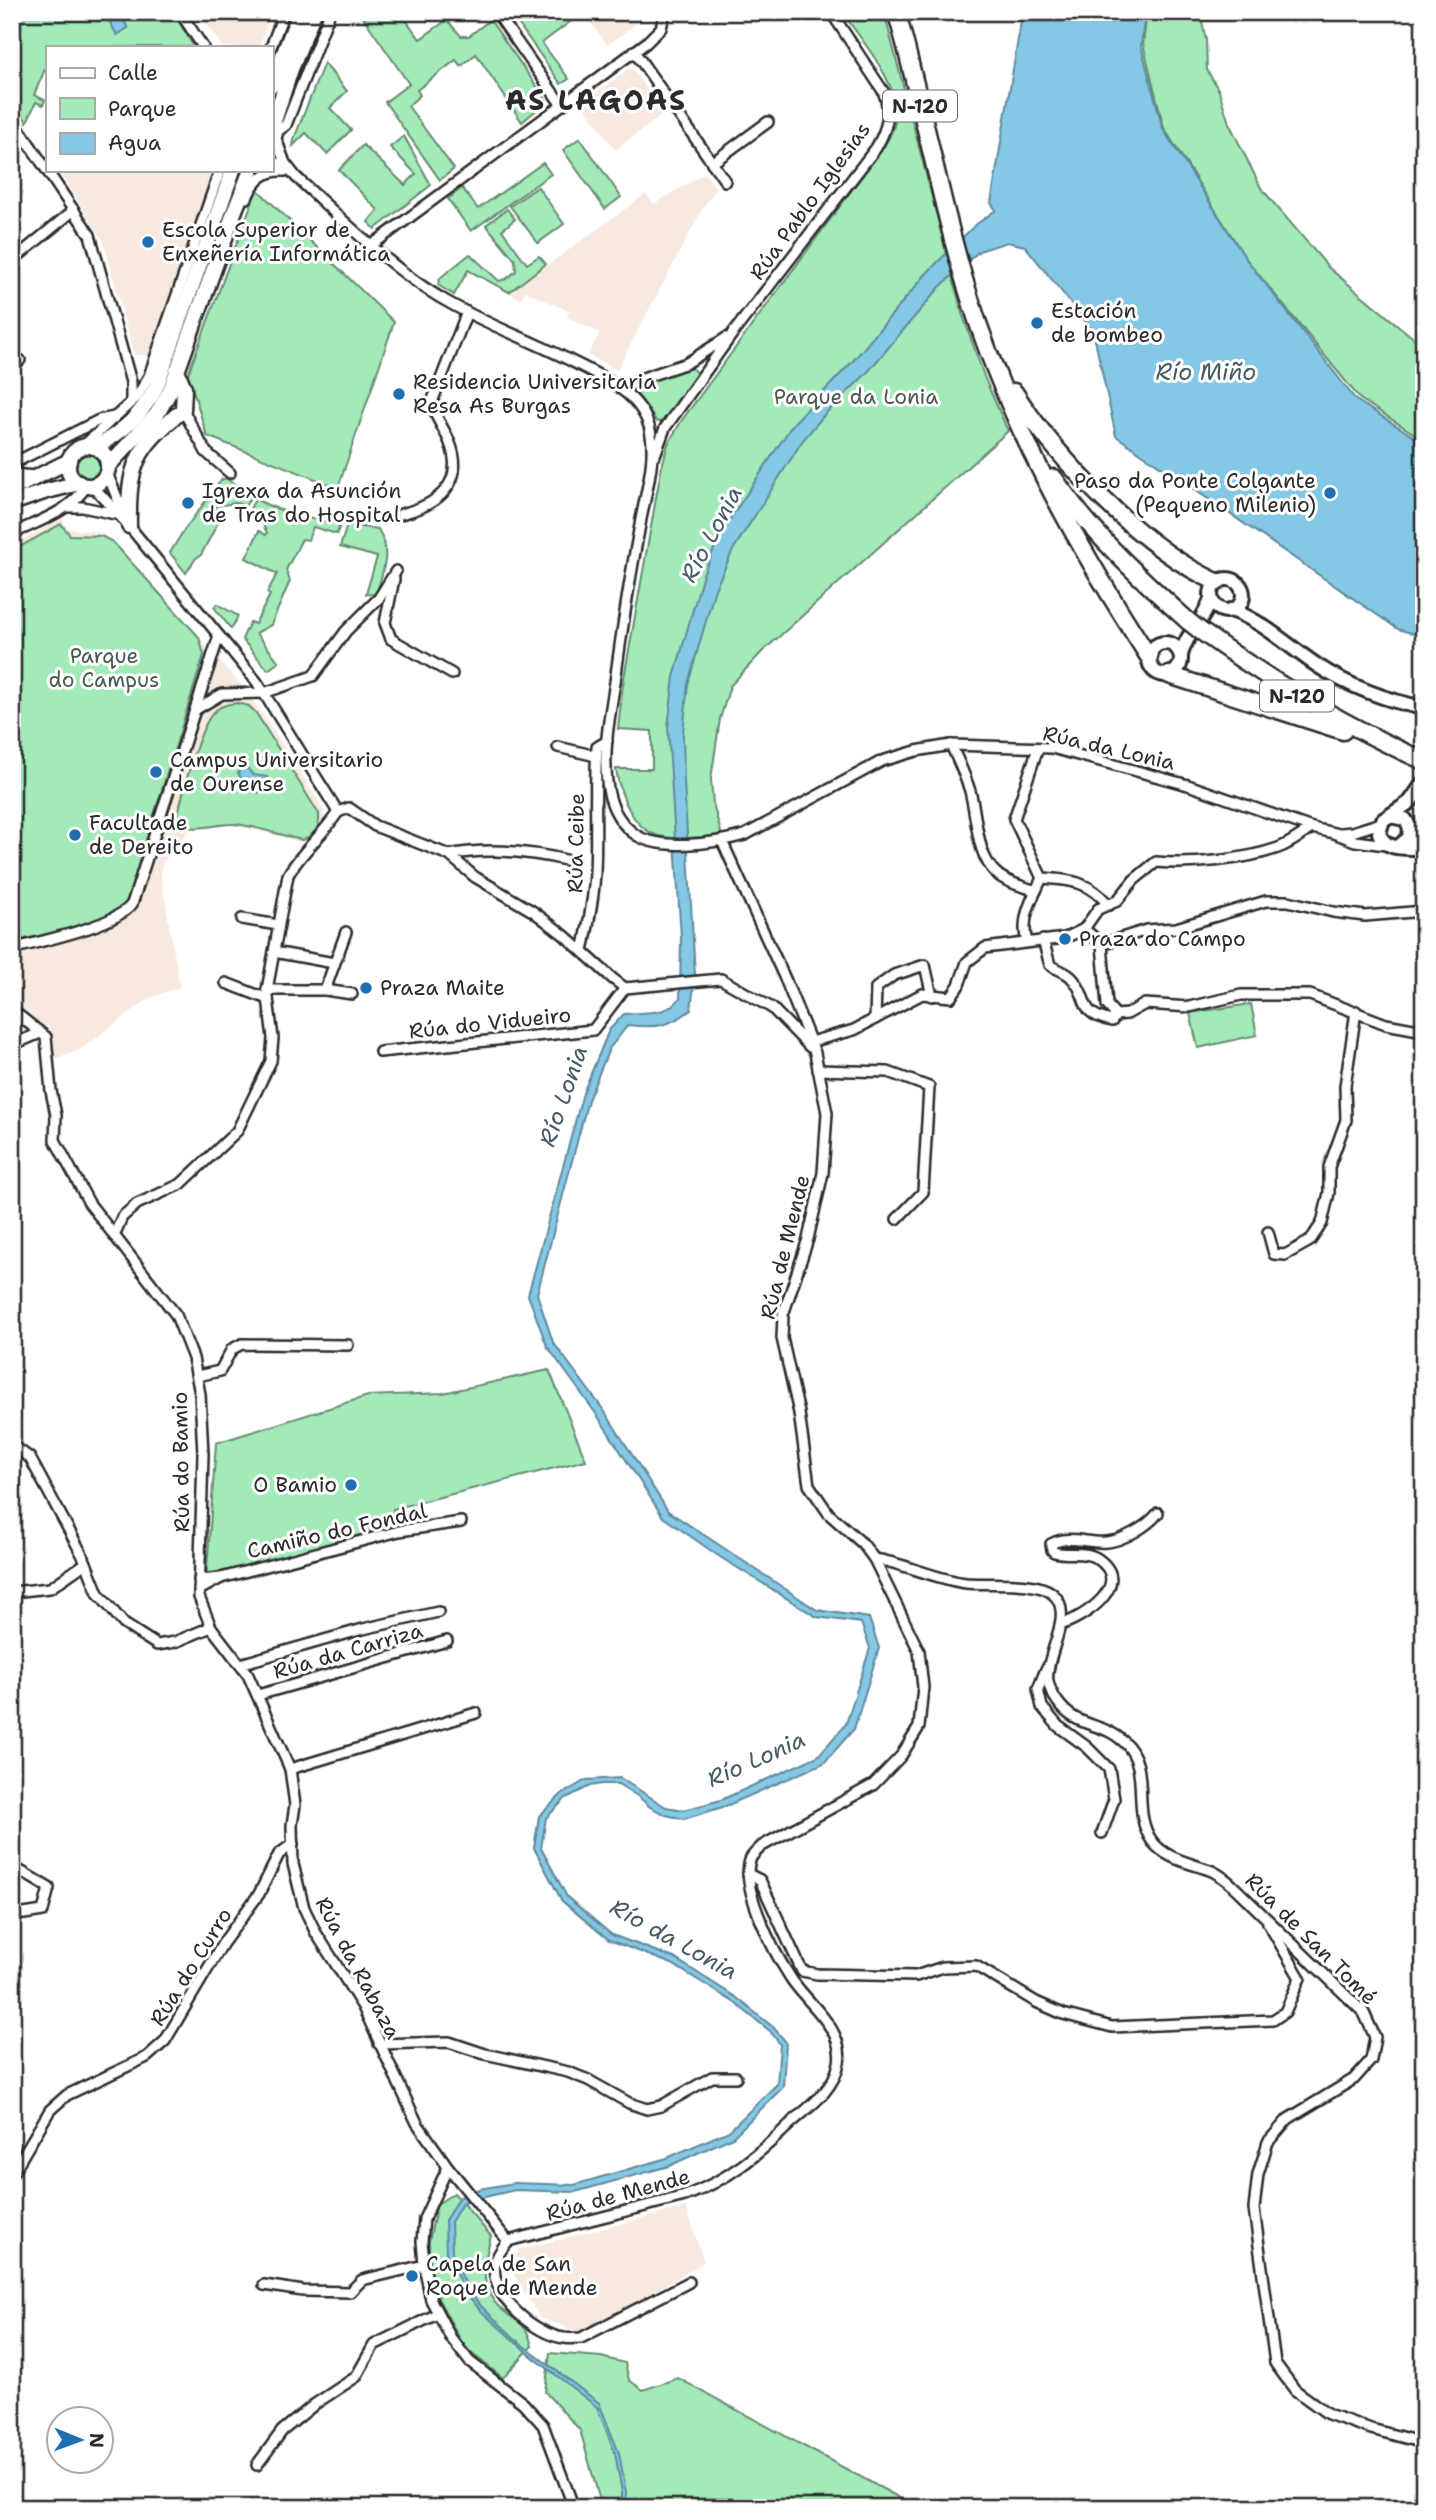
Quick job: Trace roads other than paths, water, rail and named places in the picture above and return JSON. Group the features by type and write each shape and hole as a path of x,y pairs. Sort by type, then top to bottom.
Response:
{"highway":[{"name":"N-120","path":"896,12 966,285 990,356 1011,404 1066,495 1132,571 1198,624 1288,690 1339,720 1424,761"},
{"path":"990,356 1032,421 1087,484 1150,539 1194,572 1217,582"},
{"path":"1011,404 1024,438 1092,567 1149,657"},
{"path":"1169,675 1399,750"}],"main road":[{"path":"273,81 300,12"},
{"path":"273,132 291,69 314,12"},
{"path":"86,485 70,474 69,461 74,452 90,447 128,427 153,394 232,172"},
{"path":"12,503 47,491 99,483 107,470 162,407 250,172"},
{"path":"129,526 128,495 132,468 141,452 163,427 183,410 184,388 177,371"},
{"path":"136,436 163,427"},
{"path":"90,447 105,455 107,470"},
{"path":"12,489 69,461"}],"street":[{"path":"180,12 202,46"},
{"path":"271,46 284,12"},
{"path":"330,12 286,125 273,132 285,163 296,177 372,245 422,285 467,312 572,362 622,390 638,406 648,423 652,444 650,473 620,641 607,741 597,747 596,756 558,747"},
{"path":"496,12 561,104"},
{"path":"372,245 634,51 661,28 665,12"},
{"name":"Rúa Pablo Iglesias","path":"650,473 664,428 702,379 733,332 876,148 886,130 888,106 883,92 831,12"},
{"path":"634,51 725,181"},
{"path":"12,118 46,169"},
{"path":"712,163 768,122"},
{"path":"12,145 24,136"},
{"path":"273,161 296,177"},
{"path":"209,283 250,190 264,174 284,171"},
{"path":"48,172 90,234 131,382 131,402"},
{"path":"90,447 116,416 137,397 149,376 219,172"},
{"path":"12,261 74,210"},
{"path":"401,514 439,499 452,473 452,447 432,402 467,312"},
{"name":"Rúa Pablo Iglesias","path":"622,390 637,380 687,363 733,332"},
{"path":"687,363 699,370 702,379"},
{"path":"183,410 206,452 230,473"},
{"path":"12,464 99,420 116,416"},
{"path":"107,470 129,526"},
{"path":"12,474 39,476"},
{"path":"12,534 65,507 82,493 86,485 129,526 264,693 338,812"},
{"path":"65,507 83,507 116,514"},
{"path":"195,710 222,694 264,693 313,676 346,631 379,598 396,571 385,623 391,639 452,674"},
{"path":"1186,639 1158,645 1149,657 1154,671 1169,675 1180,665 1186,639 1198,624 1211,599 1212,589 1217,582 1227,578 1237,582 1243,592 1239,606 1198,624"},
{"path":"1243,597 1276,636"},
{"path":"1211,599 1216,607 1244,615 1329,674 1396,701 1424,717"},
{"path":"12,949 107,922 127,912 137,895 219,636"},
{"path":"1168,643 1176,647 1181,655"},
{"path":"1396,701 1424,708"},
{"name":"Rúa da Lonia","path":"607,741 609,795 618,816 632,833 642,839 666,844 722,841 745,835 882,761 951,745 1052,748 1188,785 1355,841 1392,846"},
{"path":"951,745 968,784 978,825 976,834 987,860 996,873 1010,882 1036,891"},
{"path":"1038,748 1014,819 1042,878"},
{"name":"Rúa Ceibe","path":"583,952 596,868 596,756"},
{"path":"1424,783 1410,802 1386,820 1379,833 1392,846 1424,845"},
{"path":"1392,846 1406,842 1414,806 1424,783"},
{"path":"114,1236 122,1217 137,1204 181,1184 237,1131 271,1061 273,1038 267,995 288,875 296,860 326,830 338,812 349,808 375,826 449,855 475,877 534,912 628,987 721,979 772,1008 815,1053"},
{"path":"1386,820 1405,819 1410,830 1424,845"},
{"name":"Rúa da Lonia","path":"1334,833 1352,832 1386,820"},
{"path":"810,1042 854,1030 922,994 951,997 959,985 967,962 985,948 1065,938 1084,929 1098,909 1118,901 1134,880 1156,862 1174,864 1217,860 1280,848 1312,828"},
{"name":"Rúa de Mende","path":"508,2241 704,2189 748,2162 828,2089 839,2061 839,2048 833,2032 790,1978 766,1932 751,1891 748,1874 751,1858 762,1846 873,1785 901,1756 919,1727 923,1687 919,1651 874,1559 863,1544 829,1514 809,1485 799,1413 782,1338 783,1315 808,1240 823,1172 827,1113 815,1053 774,953 722,841"},
{"path":"449,855 474,850 546,855 570,861"},
{"path":"1027,942 1024,926 1027,912 1042,878"},
{"path":"1042,878 1074,880 1098,892 1109,905"},
{"path":"1102,944 1147,930 1176,928 1266,901 1288,901 1333,912 1365,916 1424,911"},
{"path":"242,919 278,926"},
{"path":"1084,929 1102,944 1107,1005 1116,1015"},
{"path":"325,990 346,932"},
{"path":"1043,940 1050,965 1070,977 1082,996 1087,1011 1100,1019 1112,1021 1116,1015"},
{"path":"274,952 334,963"},
{"path":"875,1019 876,989 894,975 925,965 932,996"},
{"path":"226,983 267,995 325,990 352,994"},
{"name":"Rúa do Vidueiro","path":"380,1052 593,1030 628,987"},
{"path":"1116,1015 1127,1014 1145,1004 1189,1007 1241,995 1310,995 1386,1024 1424,1031"},
{"path":"12,1010 40,1033 12,1045"},
{"path":"1268,1233 1274,1254 1284,1255 1311,1241 1322,1223 1329,1193 1329,1167 1346,1120 1345,1086 1356,1011"},
{"name":"Rúa do Bamio","path":"40,1033 46,1037 51,1091 57,1115 55,1140 89,1203 176,1315 193,1358 200,1394 203,1454 199,1597 211,1627"},
{"path":"818,1070 888,1072 929,1087 923,1192 897,1219"},
{"path":"197,1376 220,1371 232,1349 242,1344 348,1345"},
{"path":"12,1445 30,1458 86,1563 98,1592 124,1625 157,1645 175,1642 211,1627"},
{"path":"1060,1625 1076,1620 1094,1609 1104,1597 1110,1580 1109,1573 1099,1560 1084,1554 1054,1552 1051,1544 1059,1540 1074,1539 1108,1542 1127,1535 1158,1513"},
{"name":"Camiño do Fondal","path":"199,1585 399,1531 461,1522"},
{"name":"Rúa de San Tomé","path":"874,1559 890,1561 965,1583 1034,1586 1049,1590 1057,1596 1061,1607 1060,1625 1048,1681 1065,1712 1074,1719 1110,1732 1124,1742 1134,1755 1140,1769 1140,1806 1152,1841 1165,1853 1215,1872 1230,1883 1364,2013 1375,2038 1371,2060 1354,2079 1288,2119 1268,2143 1258,2174 1254,2209 1275,2363 1295,2390 1328,2413 1371,2429 1424,2443"},
{"path":"12,1591 50,1588 86,1563"},
{"path":"240,1664 363,1629 438,1612"},
{"name":"Rúa da Rabaza","path":"211,1627 248,1675 290,1769 295,1805 292,1825 293,1864 304,1908 316,1933 363,2007 417,2123 447,2167 508,2241"},
{"name":"Rúa da Carriza","path":"258,1695 447,1641"},
{"path":"1051,1659 1038,1689 1042,1707 1058,1726 1087,1747 1109,1769 1114,1799 1102,1833"},
{"path":"290,1769 476,1713"},
{"name":"Rúa do Curro","path":"12,2174 50,2110 67,2095 147,2057 165,2041 223,1942 260,1894 279,1854 293,1844"},
{"path":"12,1866 49,1888 43,1911 12,1913"},
{"path":"748,1874 760,1880 802,1971 817,1974 916,1976 943,1967 976,1966 1036,2002 1063,2014 1112,2027 1273,2020 1285,2012 1300,1978 1262,1913"},
{"path":"379,2044 449,2042 485,2054 568,2072 629,2103 647,2109 661,2106 712,2077 736,2077"},
{"path":"447,2167 424,2219 422,2241 431,2300 451,2338 469,2361 523,2403 544,2425 574,2508"},
{"path":"508,2241 494,2266 500,2291 511,2307 523,2317 542,2330 563,2339 581,2338 689,2282"},
{"path":"264,2285 303,2291 350,2292 362,2280 424,2264"},
{"path":"257,2465 282,2431 315,2404 356,2378 374,2345 437,2314"}],"water":[{"path":"104,12 119,12 128,28 117,35"},
{"name":"Río Miño","path":"1013,12 1145,12 1141,46 1163,129 1246,259 1356,400 1424,443 1424,637 1398,629 1116,436 1093,331 1025,246 1007,242 979,251 939,288 866,374 803,440 733,550 715,589 688,684 683,733 695,975 691,1010 662,1025 628,1025 609,1049 588,1100 537,1294 553,1342 605,1412 668,1511 817,1610 869,1618 879,1648 854,1729 824,1763 726,1806 684,1819 666,1815 650,1807 618,1784 590,1786 566,1798 546,1818 541,1848 567,1897 612,1935 674,1958 737,1998 773,2027 786,2042 783,2087 733,2137 669,2166 575,2192 515,2190 463,2202 451,2222 452,2253 468,2290 521,2344 599,2403 619,2453 627,2508 622,2508 615,2453 597,2407 529,2354 480,2310 465,2292 446,2253 445,2221 458,2198 479,2189 514,2183 574,2185 667,2158 729,2131 777,2084 780,2044 770,2031 735,2003 672,1964 609,1940 562,1901 534,1848 539,1816 562,1794 586,1780 620,1778 666,1807 684,1810 721,1800 818,1756 846,1724 870,1648 861,1623 817,1617 720,1557 663,1517 597,1415 547,1346 528,1295 583,1093 609,1030 624,1014 662,1011 680,998 681,938 668,727 674,677 703,574 722,531 793,424 853,361 926,274 974,226 996,210 991,203 1021,21"},
{"path":"242,767 247,768 253,775 267,777 265,790 257,793 248,791 238,773"}],"place":[{"name":"Escola Superior de Enxeñería Informática","path":"148,242"},
{"name":"Estación de bombeo","path":"1037,323"},
{"name":"Residencia Universitaria Resa As Burgas","path":"399,394"},
{"name":"Paso da Ponte Colgante (Pequeno Milenio)","path":"1330,493"},
{"name":"Igrexa da Asunción de Tras do Hospital","path":"188,503"},
{"name":"Campus Universitario de Ourense","path":"156,772"},
{"name":"Facultade de Dereito","path":"75,835"},
{"name":"Praza do Campo","path":"1065,939"},
{"name":"Praza Maite","path":"366,988"},
{"name":"O Bamio","path":"351,1485"},
{"name":"Capela de San Roque de Mende","path":"412,2276"}],"district":[{"name":"AS LAGOAS","path":"596,100"}],"park label":[{"name":"Parque da Lonia","path":"856,397"},
{"name":"Parque do Campus","path":"104,668"}],"water label":[{"name":"Río Lonia","path":"711,534"},
{"name":"Río Lonia","path":"563,1096"},
{"name":"Río Lonia","path":"756,1759"},
{"name":"Río da Lonia","path":"674,1939"}]}
